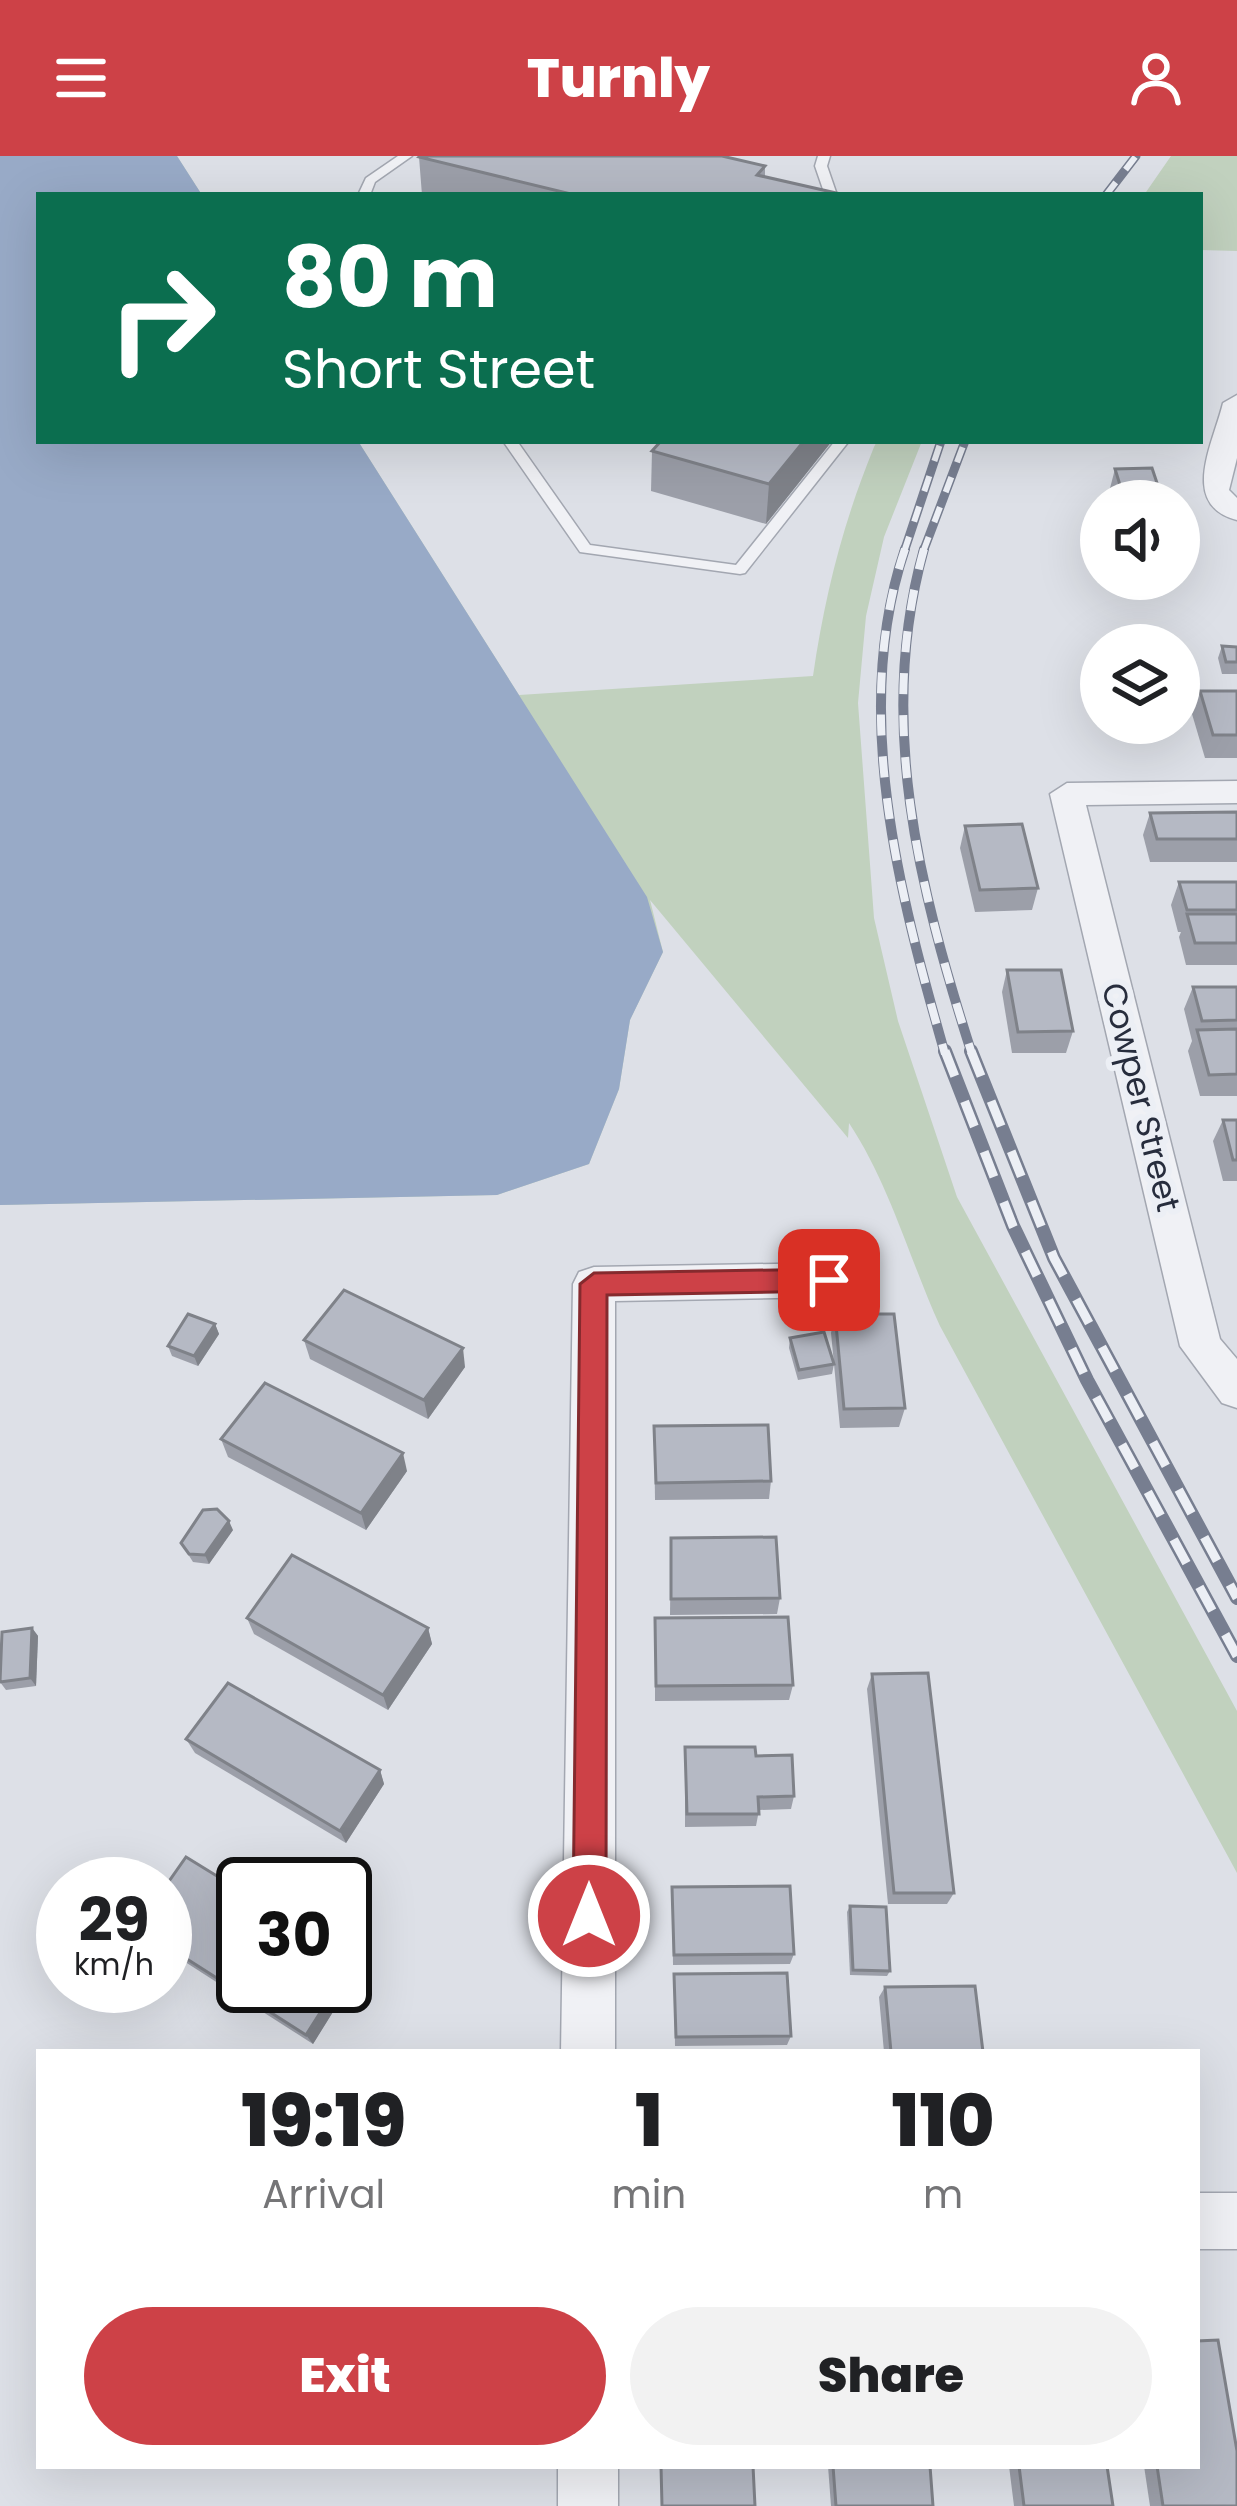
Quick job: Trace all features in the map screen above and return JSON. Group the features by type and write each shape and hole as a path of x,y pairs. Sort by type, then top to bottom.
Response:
{"street":[{"path":"1237,404 1215,490 1216,498 1237,511"},
{"name":"Cowper Street","path":"1237,792 1067,794 1201,1346 1237,1390"},
{"path":"588,2049 594,1284 829,1280"},
{"path":"1200,2221 1237,2221"},
{"path":"588,2469 588,2506"}],"lane":[{"path":"365,192 370,180 406,156"},
{"path":"824,156 821,166 830,192"},
{"path":"512,444 586,548 740,570 840,444"}],"green space":[{"path":"0,156 177,156 200,192 36,192 36,444 360,444 519,695 813,676 836,559 874,447 921,444 884,537 866,616 858,703 874,918 898,1021 957,1197 1237,1711 1237,1873 940,1326 888,1197 849,1123 848,1138 650,900 663,952 630,1020 619,1089 589,1164 497,1195 0,1205"},
{"path":"1171,156 1237,156 1237,251 1203,250 1203,192 1146,192"}],"water":[{"path":"0,156 177,156 200,192 36,192 36,444 360,444 647,897 663,952 630,1020 619,1089 589,1164 497,1195 0,1205"}],"building":[{"path":"722,156 765,166 757,175 832,192 563,192 419,157"},
{"path":"658,444 802,444 769,484 652,451"},
{"path":"1152,468 1156,480 1118,480 1115,469"},
{"path":"1222,646 1237,647 1237,662 1226,662"},
{"path":"1200,691 1237,691 1237,735 1213,735"},
{"path":"1237,812 1237,839 1157,839 1150,813"},
{"path":"1022,824 1038,888 980,890 965,826"},
{"path":"1179,882 1237,882 1237,910 1187,910"},
{"path":"1187,914 1237,914 1237,943 1195,943"},
{"path":"1007,970 1061,970 1073,1031 1018,1032"},
{"path":"1193,987 1237,987 1237,1020 1202,1021"},
{"path":"1237,1029 1237,1074 1209,1075 1197,1030"},
{"path":"1223,1120 1237,1120 1237,1160 1233,1160"},
{"path":"344,1290 463,1348 424,1400 304,1340"},
{"path":"188,1314 215,1324 194,1356 168,1346"},
{"path":"835,1314 894,1314 905,1408 844,1409"},
{"path":"824,1332 834,1364 799,1370 790,1338"},
{"path":"265,1383 403,1453 361,1513 221,1439"},
{"path":"768,1425 771,1481 656,1483 654,1426"},
{"path":"217,1509 229,1521 205,1555 189,1554 181,1543 203,1510"},
{"path":"776,1537 780,1598 671,1599 671,1538"},
{"path":"292,1555 428,1628 383,1695 247,1618"},
{"path":"788,1617 793,1685 656,1686 655,1618"},
{"path":"32,1628 30,1678 0,1682 2,1632"},
{"path":"928,1673 954,1893 894,1893 872,1674"},
{"path":"228,1683 380,1770 340,1831 186,1739"},
{"path":"685,1747 755,1747 756,1756 792,1755 794,1796 758,1797 759,1814 687,1814"},
{"path":"192,1861 216,1875 216,1978 192,1962"},
{"path":"790,1886 794,1954 674,1955 672,1887"},
{"path":"850,1906 886,1907 890,1971 853,1970"},
{"path":"787,1973 791,2036 676,2037 674,1974"},
{"path":"975,1986 983,2049 891,2049 885,1987"},
{"path":"272,2013 320,2013 306,2035"},
{"path":"1218,2340 1237,2451 1237,2506 1163,2506 1157,2469 1200,2469 1200,2341"},
{"path":"661,2469 753,2469 755,2506 662,2506"},
{"path":"833,2469 930,2469 933,2506 836,2506"},
{"path":"1019,2469 1107,2469 1113,2506 1024,2506"}],"railway":[{"path":"1108,192 1136,156"},
{"path":"905,549 940,444"},
{"path":"924,550 964,444"},
{"path":"905,549 889,611 882,738 898,867 945,1054"},
{"path":"924,550 910,613 904,677 910,804 935,930 971,1052"},
{"path":"945,1051 1013,1226 1087,1380 1237,1656"},
{"path":"971,1052 1054,1258 1237,1598"}],"route":[{"path":"589,1916 594,1284 829,1280"}]}
